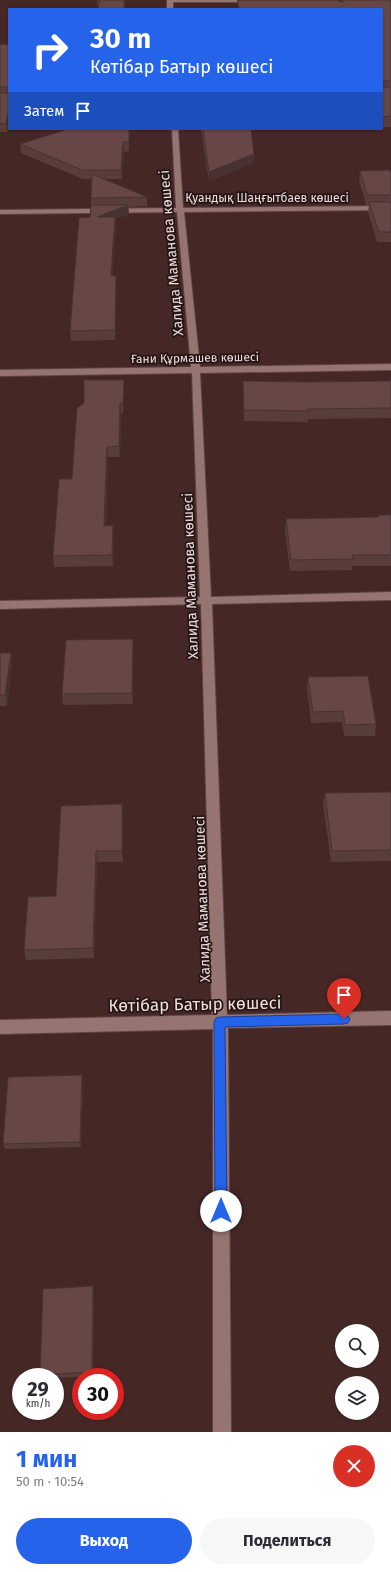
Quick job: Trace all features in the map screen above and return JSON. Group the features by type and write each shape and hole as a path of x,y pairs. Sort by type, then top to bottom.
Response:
{"street":[{"name":"Халида Маманова көшесі","path":"175,130 180,210 196,370 206,601 220,1022 222,1432"},
{"name":"Қуандық Шаңғытбаев көшесі","path":"0,212 391,208"},
{"name":"Ғани Құрмашев көшесі","path":"0,373 391,367"},
{"path":"0,604 206,601 391,596"},
{"name":"Көтібар Батыр көшесі","path":"0,1027 391,1018"}],"lane":[{"path":"170,1 258,1"}],"building":[{"path":"99,0 124,0 124,8 98,8"},
{"path":"238,0 337,0 343,2 344,0 390,0 391,81 383,81 383,8 239,8"},
{"path":"1,44 8,45 8,87 0,87"},
{"path":"383,87 391,87 391,116 383,117"},
{"path":"0,93 8,93 8,114 6,123 0,124"},
{"path":"65,130 129,130 129,142 123,142 121,170 82,170 20,144"},
{"path":"203,130 251,130 254,154 209,172"},
{"path":"390,170 391,195 367,195 360,171"},
{"path":"92,174 147,197 91,198"},
{"path":"369,202 391,202 391,232 379,232"},
{"path":"91,205 128,205 97,217 115,217 111,276 116,276 115,330 70,331 79,218 90,217"},
{"path":"84,380 124,380 123,403 120,403 119,446 107,447 104,526 113,525 112,555 53,556 59,479 72,479 77,408 84,403"},
{"path":"243,381 391,381 391,408 308,409 309,411 244,410"},
{"path":"379,515 391,515 391,555 352,555 353,559 291,560 286,519 379,517"},
{"path":"133,639 132,693 62,694 66,640"},
{"path":"0,653 11,653 5,695 0,695"},
{"path":"368,676 376,724 345,725 343,711 313,712 308,677"},
{"path":"391,792 391,850 332,851 325,793"},
{"path":"122,804 122,851 96,851 93,948 24,950 28,897 56,896 61,806"},
{"path":"82,1075 80,1142 3,1144 8,1077"},
{"path":"93,1286 92,1368 72,1368 72,1373 64,1374 64,1368 40,1368 43,1289"}],"route":[{"path":"221,1211 220,1022 344,1019"}]}
